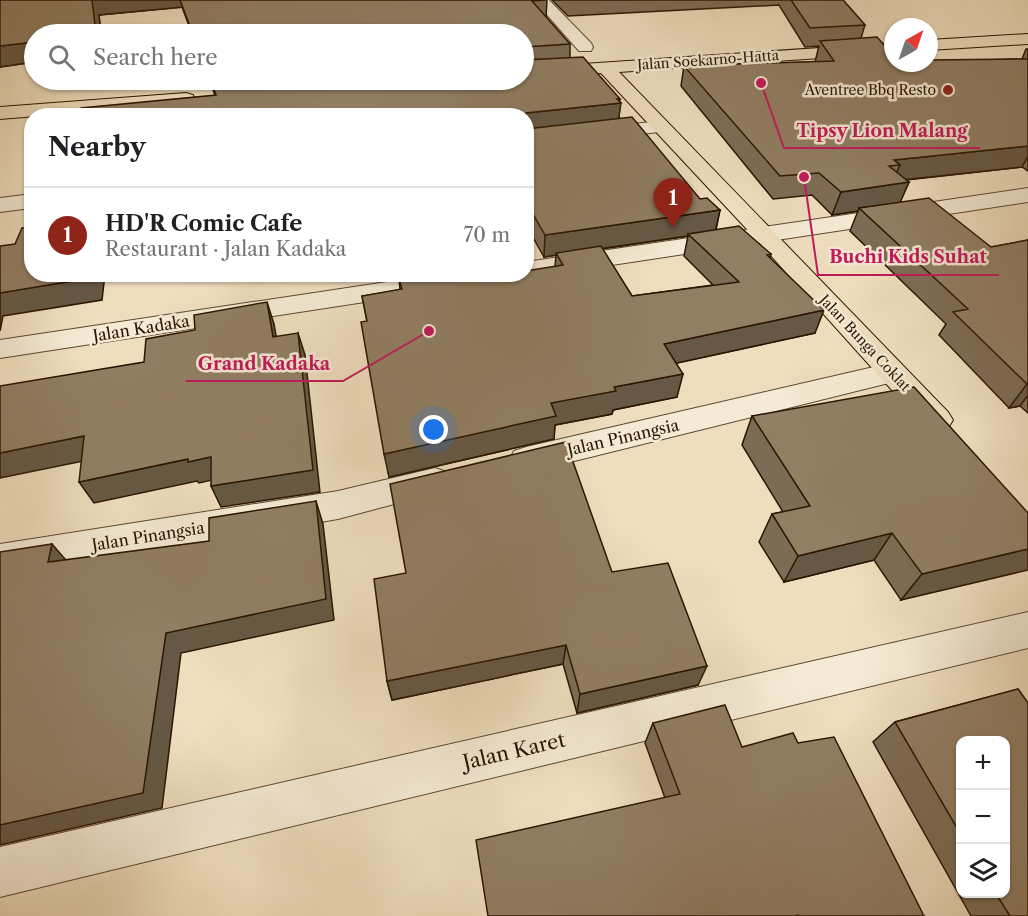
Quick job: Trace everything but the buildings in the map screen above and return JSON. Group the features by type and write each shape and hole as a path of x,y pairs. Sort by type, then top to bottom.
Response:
{"main road":[{"path":"938,29 1028,24"},
{"path":"938,44 1028,39"},
{"name":"Jalan Soekarno-Hatta","path":"565,48 585,47 605,56"},
{"name":"Jalan Soekarno-Hatta","path":"534,71 605,56 884,48"},
{"name":"Jalan Bunga Coklat","path":"605,56 660,127 765,234 891,373 956,439"},
{"path":"67,108 201,98"},
{"path":"0,113 24,111"}],"street":[{"path":"541,0 585,47"},
{"path":"534,141 660,127"},
{"path":"534,269 1028,195"},
{"path":"0,205 24,202"},
{"name":"Jalan Kadaka","path":"0,349 442,282"},
{"name":"Jalan Pinangsia","path":"500,466 891,373"},
{"name":"Jalan Pinangsia","path":"0,560 338,505 465,474"},
{"name":"Jalan Karet","path":"0,872 1028,630"}],"place":[{"name":"Tipsy Lion Malang","path":"761,83"},
{"name":"Aventree Bbq Resto","path":"948,90"},
{"name":"Buchi Kids Suhat","path":"804,177"},
{"name":"HD'R Comic Cafe","path":"673,228"},
{"name":"Grand Kadaka","path":"429,331"}]}
